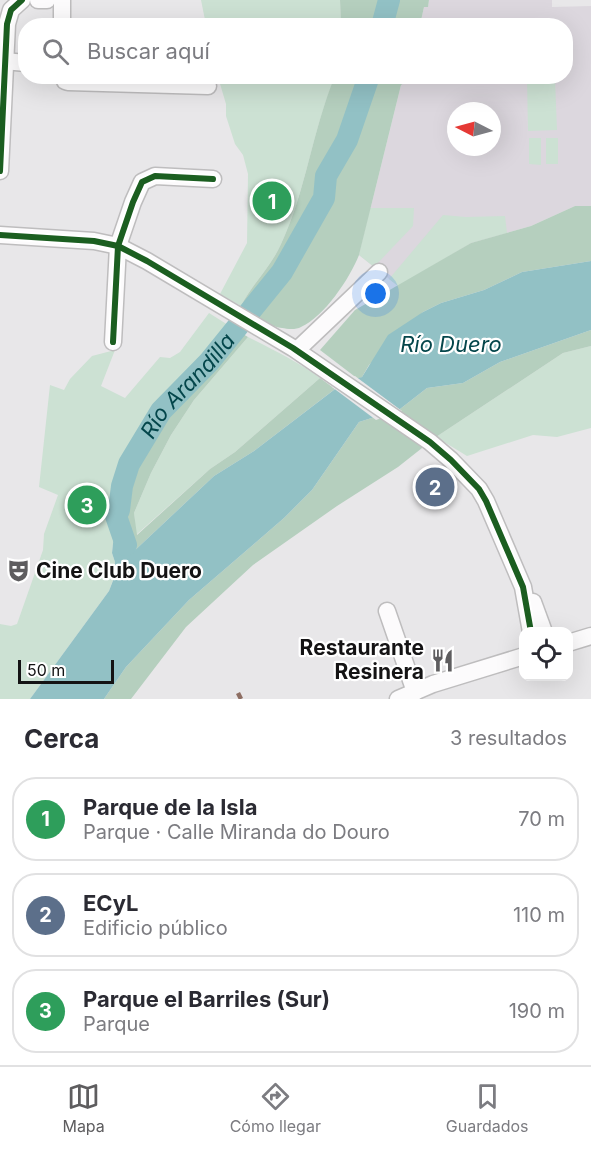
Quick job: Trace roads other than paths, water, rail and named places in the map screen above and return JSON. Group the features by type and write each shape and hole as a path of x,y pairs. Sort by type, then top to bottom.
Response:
{"street":[{"path":"38,0 47,0"},
{"path":"62,0 62,18"},
{"path":"0,171 7,24 16,5"},
{"path":"4,62 18,63"},
{"path":"138,84 208,86"},
{"path":"113,342 118,246 138,190 147,178 154,176 213,179"},
{"path":"0,235 94,241 118,246 297,350 430,442 479,489 523,586 535,605 542,627"},
{"path":"297,350 380,272"},
{"path":"523,586 530,627"},
{"path":"387,611 415,692"},
{"path":"573,641 591,636"},
{"path":"398,699 415,692 435,692 519,658"}],"water":[{"name":"Río Duero","path":"591,261 591,330 500,362 463,383 427,388 400,409 359,422 312,490 284,518 189,600 126,667 104,699 30,699 109,591 114,578 115,562 112,553 116,516 121,519 131,554 214,476 254,451 343,383 362,377 388,335 423,312 441,303 484,290 522,272"}],"waterway":[{"name":"Río Arandilla","path":"384,18 389,0"},
{"name":"Río Arandilla","path":"126,545 116,516 129,464 161,411 209,362 282,272 324,198 326,176 347,140 366,84"}],"place":[{"name":"Parque de la Isla","path":"272,201"},
{"name":"ECyL","path":"435,487"},
{"name":"Parque el Barriles (Sur)","path":"87,505"},
{"name":"Cine Club Duero","path":"18,571"},
{"name":"Restaurante Resinera","path":"442,660"}]}
